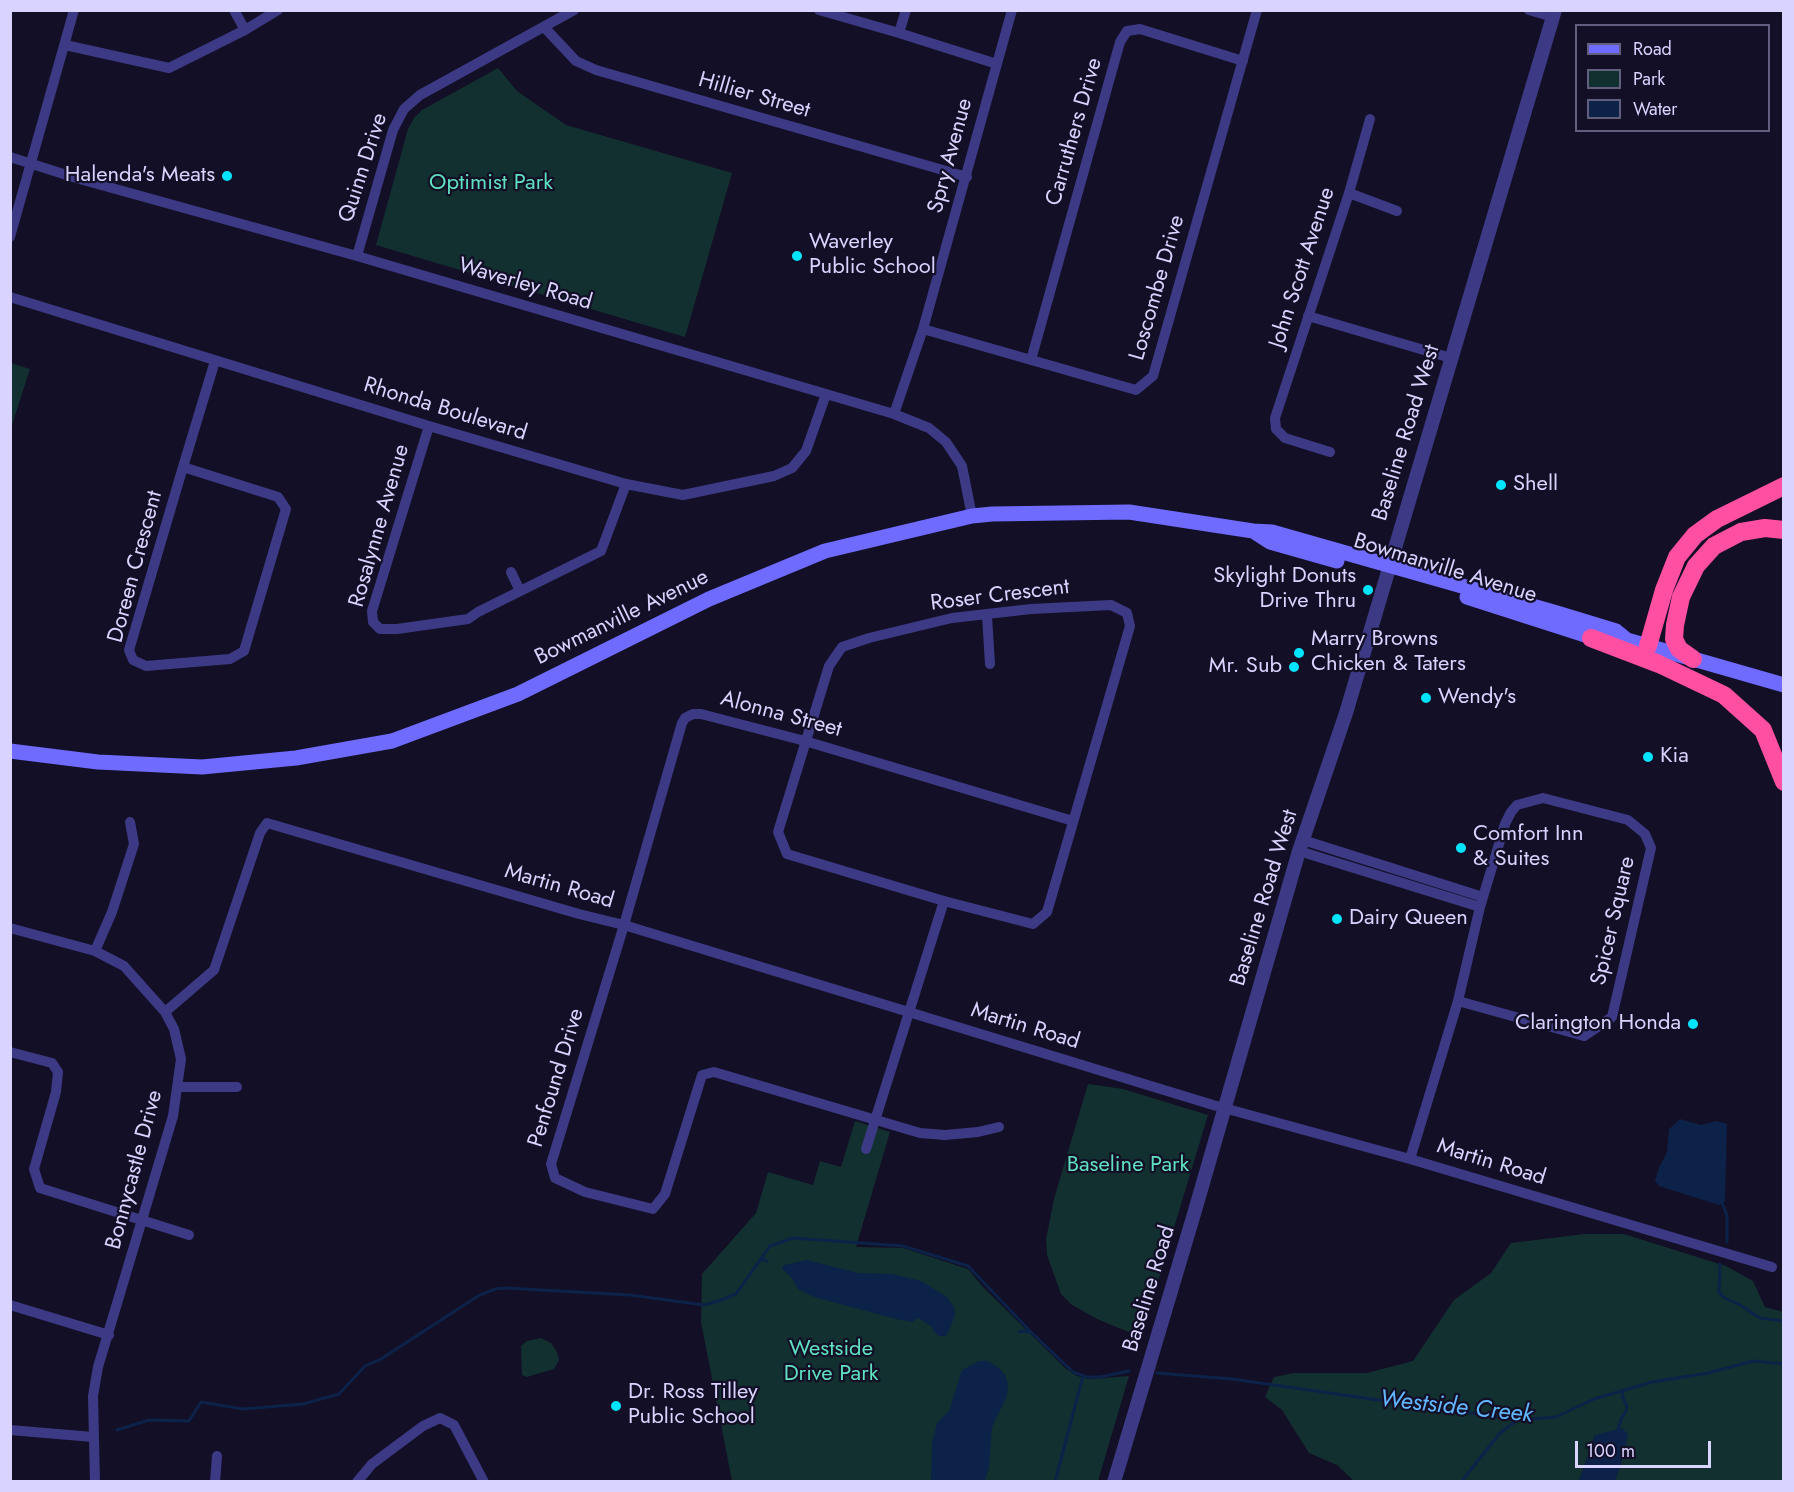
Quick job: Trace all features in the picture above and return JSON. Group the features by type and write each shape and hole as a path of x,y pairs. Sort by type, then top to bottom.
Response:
{"highway":[{"path":"1648,646 1664,590 1677,557 1689,542 1717,519 1784,486"},
{"path":"1693,659 1679,648 1674,639 1681,597 1696,566 1714,546 1741,532 1765,528 1784,530"},
{"path":"1591,638 1659,664 1724,694 1763,730 1784,782"}],"main road":[{"name":"Bowmanville Avenue","path":"10,751 98,762 202,767 296,758 392,741 518,694 709,599 825,551 972,516 992,514 1129,512 1253,531 1270,543 1388,569 1616,631 1627,640 1784,686"},
{"name":"Bowmanville Avenue","path":"1388,569 1591,638 1613,642 1627,640"}],"street":[{"path":"10,237 74,10"},
{"path":"234,10 245,30"},
{"path":"65,45 169,68 245,30 278,10"},
{"name":"Quinn Drive","path":"357,256 393,130 404,109 420,95 574,10"},
{"path":"819,10 997,63"},
{"path":"899,33 906,10"},
{"name":"Spry Avenue","path":"894,414 923,329 1012,10"},
{"name":"Loscombe Drive","path":"923,329 1136,390 1153,376 1257,10"},
{"path":"1529,10 1554,14"},
{"name":"Baseline Road West","path":"1224,1108 1301,846 1346,714 1554,14"},
{"name":"Hillier Street","path":"544,27 576,61 596,70 967,177"},
{"name":"Carruthers Drive","path":"1031,360 1120,42 1127,31 1140,29 1243,61"},
{"name":"John Scott Avenue","path":"1330,452 1285,438 1276,429 1275,418 1349,193 1370,119"},
{"name":"Waverley Road","path":"10,157 76,178 357,256 894,414 929,428 946,442 962,466 972,516"},
{"path":"1349,193 1397,211"},
{"name":"Rhonda Boulevard","path":"10,297 215,362 626,484 683,495 774,476 792,468 806,451 826,394"},
{"path":"1308,316 1451,358"},
{"name":"Doreen Crescent","path":"183,467 278,497 286,509 244,651 230,659 146,666 133,660 129,650 183,467 215,362"},
{"name":"Rosalynne Avenue","path":"429,426 372,611 373,622 380,630 468,619 600,550 626,484"},
{"path":"510,572 520,591"},
{"name":"Roser Crescent","path":"1111,605 1127,613 1130,626 1047,912 1034,924 944,901 788,854 778,832 829,666 842,647 869,638 952,618 987,616 1031,609 1111,605"},
{"path":"987,616 990,664"},
{"name":"Alonna Street","path":"624,925 685,718 693,714 701,714 805,741 1073,821"},
{"name":"Spicer Square","path":"1410,1159 1458,1001 1481,902 1510,812 1517,805 1543,798 1629,820 1645,834 1651,848 1611,1017 1584,1036 1458,1001"},
{"path":"95,951 112,912 134,844 130,822"},
{"name":"Martin Road","path":"165,1012 214,970 260,833 267,823 568,911 624,925 1224,1108 1410,1159 1772,1268"},
{"path":"1301,846 1481,902"},
{"path":"866,1149 944,901"},
{"name":"Penfound Drive","path":"624,925 551,1164 555,1178 585,1192 653,1209 665,1194 702,1075 714,1072 875,1120"},
{"name":"Bonnycastle Drive","path":"10,928 95,951 124,966 165,1012 174,1029 181,1059 173,1116 98,1367 93,1396 95,1482"},
{"path":"10,1052 52,1064 58,1072 56,1092 34,1169 40,1188 189,1235"},
{"path":"178,1088 237,1087"},
{"name":"Baseline Road","path":"1113,1482 1224,1108"},
{"path":"875,1120 920,1133 945,1135 978,1132 999,1127"},
{"path":"10,1305 109,1335"},
{"path":"357,1482 372,1464 423,1426 440,1418 454,1425 484,1482"},
{"path":"10,1430 93,1437"},
{"path":"215,1482 217,1456"}],"green space":[{"name":"Optimist Park","path":"498,68 517,91 566,125 732,173 685,337 376,245 408,129 414,118 422,110"},
{"path":"10,363 30,369 11,428"},
{"name":"Baseline Park","path":"1088,1084 1123,1089 1208,1115 1141,1337 1097,1319 1072,1305 1061,1294 1047,1255 1046,1239 1054,1199"},
{"name":"Westside Drive Park","path":"855,1121 890,1132 856,1247 903,1248 968,1269 983,1287 1065,1368 1077,1376 1090,1379 1129,1376 1098,1481 732,1481 701,1322 702,1274 756,1213 768,1172 813,1185 820,1161 841,1167"},
{"path":"1584,1234 1624,1234 1726,1266 1753,1281 1765,1307 1783,1312 1783,1481 1615,1481 1624,1454 1595,1435 1579,1481 1354,1481 1337,1465 1309,1453 1282,1410 1265,1397 1274,1377 1294,1373 1367,1373 1413,1361 1454,1300 1491,1273 1511,1243"},
{"path":"541,1338 551,1343 559,1360 554,1369 527,1377 522,1375 521,1346 527,1341"}],"water":[{"path":"1680,1119 1701,1125 1717,1121 1727,1124 1725,1201 1719,1205 1659,1186 1655,1181 1667,1152 1669,1129"},
{"path":"807,1260 858,1273 892,1274 921,1281 947,1297 954,1307 955,1315 947,1336 939,1336 931,1326 918,1318 912,1322 896,1319 814,1297 798,1289 792,1278 782,1269 784,1265"},
{"path":"979,1361 987,1361 998,1367 1005,1375 1008,1384 1007,1396 992,1427 989,1468 985,1481 931,1481 932,1443 937,1423 949,1411 962,1370"},
{"path":"1622,1428 1628,1434 1615,1481 1579,1481 1595,1435"}],"waterway":[{"path":"1722,1203 1727,1215 1727,1242"},
{"path":"117,1430 149,1420 189,1421 201,1402 243,1409 303,1404 339,1394 365,1366 381,1359 478,1296 495,1289 630,1295 704,1305 719,1301 736,1294 770,1246 793,1238 903,1246 968,1266 1032,1333"},
{"path":"761,1259 767,1261"},
{"path":"1720,1264 1719,1292 1723,1297 1760,1318 1784,1321"},
{"path":"1019,1332 1032,1333 1073,1372 1087,1377 1100,1377 1129,1371"},
{"name":"Westside Creek","path":"1157,1373 1232,1379 1518,1420 1556,1417 1594,1399 1652,1382 1708,1373 1753,1361 1784,1364"},
{"path":"1055,1482 1083,1376"},
{"path":"1618,1429 1627,1407 1622,1395 1623,1391"},
{"path":"1461,1482 1500,1433 1516,1421"}],"place":[{"name":"Halenda's Meats","path":"227,176"},
{"name":"Waverley Public School","path":"797,256"},
{"name":"Shell","path":"1501,485"},
{"name":"Skylight Donuts Drive Thru","path":"1368,590"},
{"name":"Marry Browns Chicken & Taters","path":"1299,653"},
{"name":"Mr. Sub","path":"1294,667"},
{"name":"Wendy's","path":"1426,698"},
{"name":"Kia","path":"1648,757"},
{"name":"Comfort Inn & Suites","path":"1461,848"},
{"name":"Dairy Queen","path":"1337,919"},
{"name":"Clarington Honda","path":"1693,1024"},
{"name":"Dr. Ross Tilley Public School","path":"616,1406"}]}
